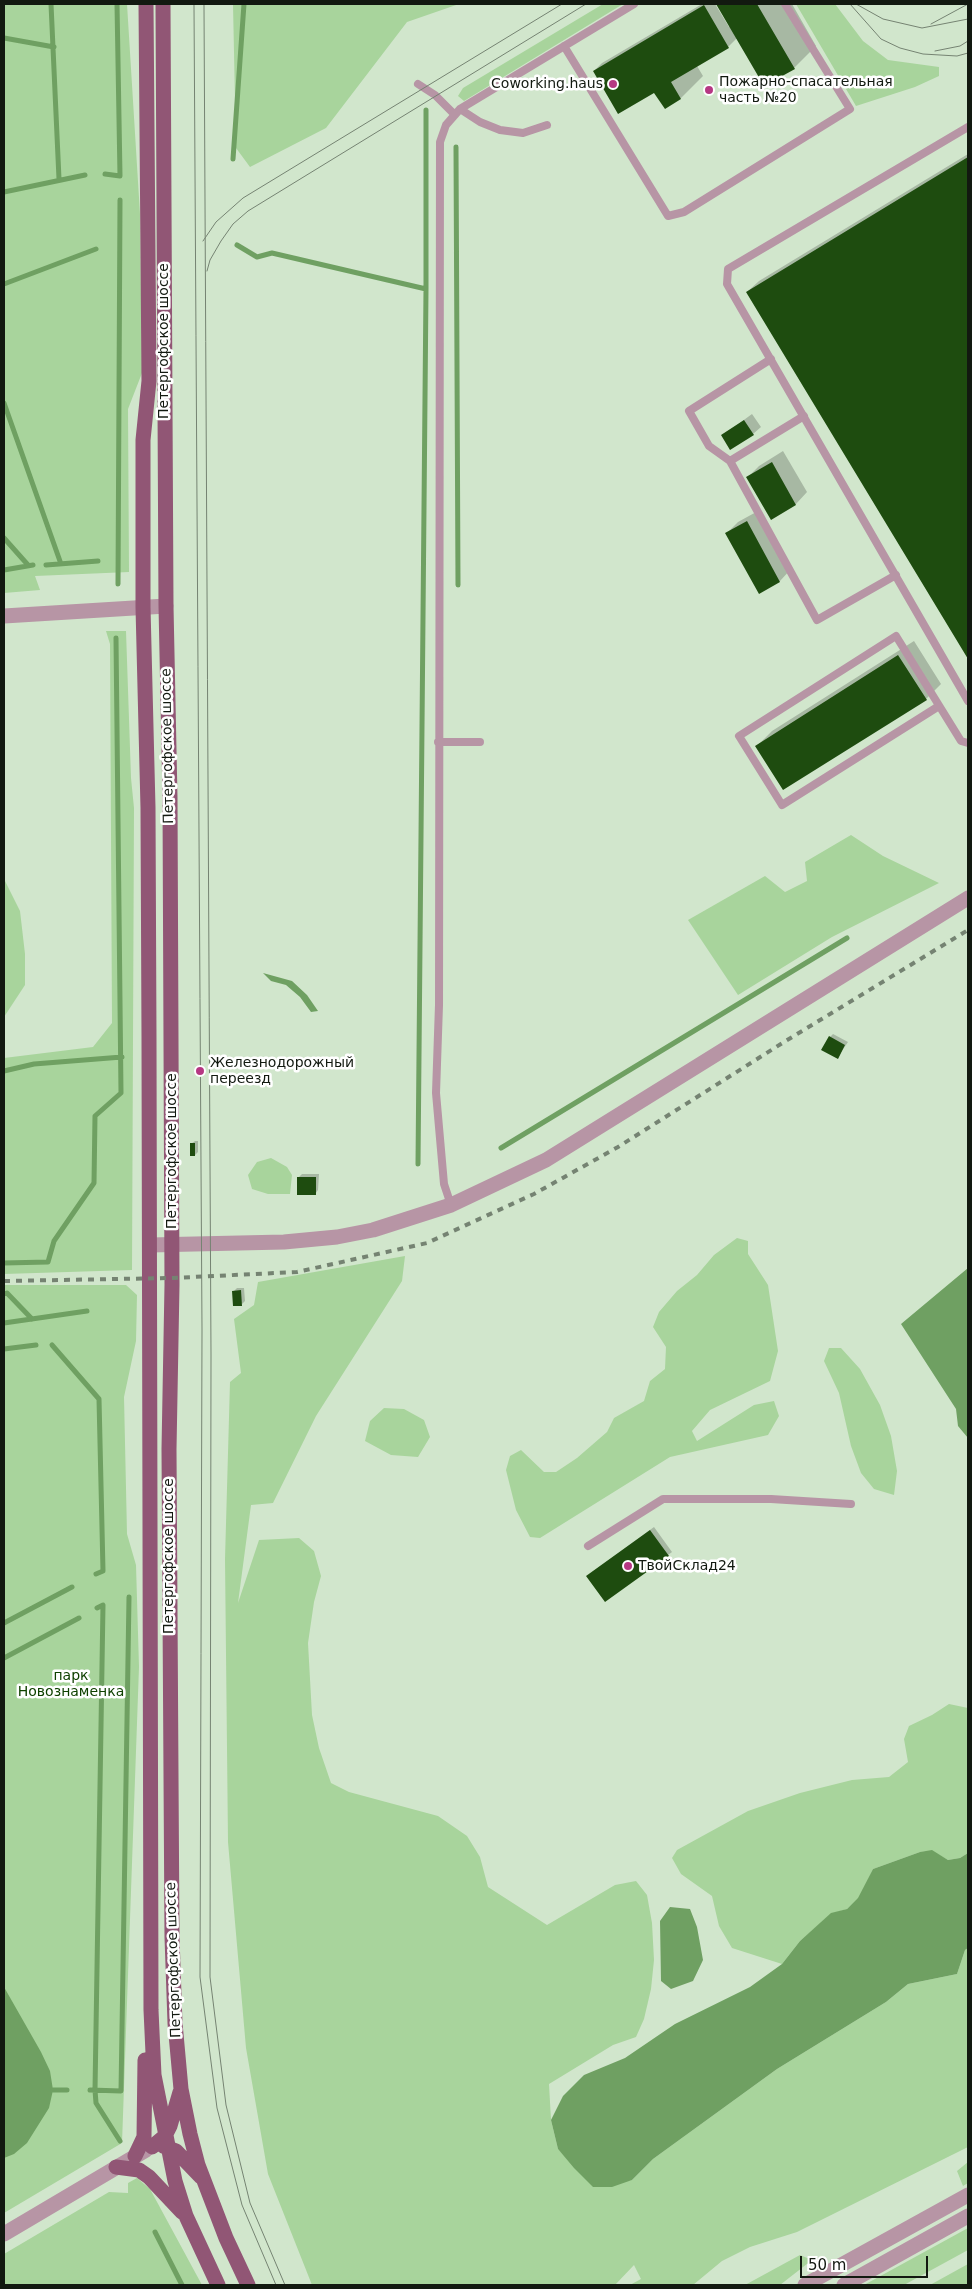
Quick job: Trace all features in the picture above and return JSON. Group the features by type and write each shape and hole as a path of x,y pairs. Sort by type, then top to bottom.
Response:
{"main road":[{"name":"Петергофское шоссе","path":"146,4 150,381 142,440 142,607 148,818 151,2010 154,2075 166,2141 186,2216 218,2285"},
{"name":"Петергофское шоссе","path":"163,4 172,1245 169,1449 172,1918 175,2024 182,2088 190,2134 204,2180 226,2238 248,2285"},
{"path":"135,2156 144,2137 145,2034 151,2010"},
{"path":"166,2141 182,2088"},
{"path":"152,2147 166,2141"},
{"path":"166,2141 204,2180"},
{"path":"116,2167 139,2170 149,2177 186,2216"}],"street":[{"path":"4,616 166,606"},
{"path":"150,1245 284,1242 337,1237 373,1230 451,1205 546,1160 968,898"},
{"path":"4,2234 152,2147"},
{"path":"804,2285 968,2195"},
{"path":"844,2285 968,2216"}],"lane":[{"path":"451,1205 444,1184 436,1093 439,1005 440,142 446,125 458,112 634,4"},
{"path":"564,46 668,216 684,212 850,109 786,4"},
{"path":"418,84 436,94 458,112 500,130 523,133 547,125"},
{"path":"968,127 728,269 726,284 968,701"},
{"path":"771,359 689,411 710,446 730,461 817,620 896,576"},
{"path":"730,461 804,416"},
{"path":"939,706 782,805 739,736 896,636 961,741 968,742"},
{"path":"438,742 480,742"},
{"path":"588,1546 663,1499 771,1499 851,1504"}],"green space":[{"path":"4,4 127,4 140,214 142,373 128,409 129,572 35,576 40,590 4,593"},
{"path":"233,4 459,4 407,22 326,128 250,167 236,148"},
{"path":"603,4 623,4 464,101 458,96 463,88"},
{"path":"796,4 835,4 863,41 888,60 939,67 939,76 915,87 856,106"},
{"path":"106,631 126,631 131,778 134,808 132,1270 4,1274 4,1058 93,1047 112,1023 110,644"},
{"path":"851,835 883,856 939,883 832,937 738,995 688,920 765,876 785,892 807,881 805,862"},
{"path":"4,879 20,911 25,954 25,985 4,1017"},
{"path":"271,1158 287,1167 292,1175 290,1194 268,1194 252,1189 248,1175 257,1162"},
{"path":"737,1238 748,1241 748,1254 768,1285 778,1351 770,1381 710,1410 692,1431 697,1441 754,1405 774,1401 779,1416 768,1435 670,1457 540,1538 530,1537 516,1510 506,1470 510,1456 521,1450 544,1472 556,1472 577,1458 607,1432 614,1418 644,1401 650,1381 665,1369 666,1347 653,1327 659,1312 677,1291 697,1275 714,1255"},
{"path":"405,1256 402,1281 316,1416 273,1503 251,1505 238,1603 259,1540 299,1538 314,1551 321,1576 314,1602 308,1643 312,1715 319,1748 331,1783 349,1792 438,1816 467,1836 480,1857 488,1887 547,1925 615,1885 636,1881 647,1895 652,1923 654,1960 651,1989 644,2019 636,2037 613,2045 549,2084 551,2120 558,2149 594,2187 632,2180 653,2159 777,2069 886,2002 908,1984 957,1974 965,1950 968,1948 968,2147 797,2232 750,2247 722,2261 693,2285 630,2285 641,2279 634,2265 615,2285 312,2285 268,2174 246,2048 228,1842 225,1559 230,1382 241,1373 234,1319 254,1305 258,1282"},
{"name":"парк Новознаменка","path":"4,1285 126,1285 137,1295 136,1341 124,1397 127,1534 136,1565 139,1667 122,2143 4,2213"},
{"path":"829,1348 841,1348 860,1369 880,1405 891,1436 897,1471 894,1495 874,1489 861,1473 851,1446 839,1393 824,1361"},
{"path":"384,1408 404,1409 424,1420 430,1437 418,1457 391,1455 365,1441 370,1421"},
{"path":"949,1704 968,1708 968,1853 960,1858 948,1860 932,1851 920,1852 873,1869 859,1898 847,1909 831,1914 800,1941 782,1964 732,1948 719,1926 712,1896 681,1874 672,1858 677,1850 748,1811 800,1793 852,1780 889,1777 908,1762 904,1739 909,1726"},
{"path":"968,2162 968,2183 963,2186 957,2171"},
{"path":"137,2178 150,2189 202,2285 4,2285 4,2254 109,2192 128,2193 128,2183"},
{"path":"968,2228 968,2250 904,2285 864,2285"},
{"path":"800,2255 812,2260 780,2285 745,2285"},
{"path":"968,2264 968,2285 930,2285"}],"shaded area":[{"path":"263,973 292,981 307,995 318,1011 311,1012 300,997 286,985 271,981"},
{"path":"968,1268 968,1438 958,1426 956,1409 901,1324"},
{"path":"932,1850 948,1860 960,1858 968,1853 968,1948 965,1950 957,1974 908,1984 886,2002 777,2069 653,2159 632,2180 612,2187 593,2187 574,2168 558,2149 551,2120 563,2096 584,2075 625,2058 675,2024 750,1987 782,1964 800,1941 831,1913 847,1909 858,1898 873,1869 920,1852"},
{"path":"670,1907 690,1909 697,1927 703,1960 693,1981 671,1989 661,1981 660,1921"},
{"path":"4,1987 41,2052 50,2071 53,2090 49,2108 27,2143 14,2154 4,2158"}],"building":[{"path":"716,4 757,4 795,69 764,86"},
{"path":"704,5 729,48 671,82 681,99 665,109 654,93 618,114 593,71"},
{"path":"968,157 968,659 746,292"},
{"path":"744,420 754,435 730,450 721,435"},
{"path":"772,462 796,505 771,520 746,477"},
{"path":"747,521 780,582 759,594 725,533"},
{"path":"898,655 927,700 783,790 755,746"},
{"path":"829,1036 845,1045 838,1059 821,1050"},
{"path":"190,1143 195,1143 195,1156 190,1156"},
{"path":"297,1177 316,1177 316,1195 297,1195"},
{"path":"241,1290 242,1306 233,1306 232,1291"},
{"name":"ТвойСклад24","path":"650,1530 669,1556 605,1602 586,1576"}],"waterway":[{"path":"51,4 59,179"},
{"path":"105,174 120,176 117,4"},
{"path":"233,159 244,4"},
{"path":"4,38 54,47"},
{"path":"426,110 426,289"},
{"path":"456,147 458,585"},
{"path":"4,192 85,175"},
{"path":"118,584 120,200"},
{"path":"237,245 257,257 272,253 426,289 418,1164"},
{"path":"4,284 96,249"},
{"path":"4,403 61,564"},
{"path":"4,538 28,565"},
{"path":"46,565 98,561"},
{"path":"4,570 33,565"},
{"path":"4,1263 48,1262 54,1241 94,1183 95,1116 121,1093 116,638"},
{"path":"501,1148 847,938"},
{"path":"4,1071 34,1064 122,1057"},
{"path":"4,1294 7,1293 32,1319"},
{"path":"4,1323 87,1311"},
{"path":"4,1349 36,1345"},
{"path":"52,1345 99,1399 103,1571 96,1574"},
{"path":"4,1623 72,1587"},
{"path":"90,2090 121,2091 129,1597"},
{"path":"97,1608 103,1605 95,2090 96,2103 120,2141"},
{"path":"4,1658 79,1618"},
{"path":"53,2090 67,2090"},
{"path":"155,2232 182,2285"}],"tram line":[{"path":"194,4 202,1330 200,1977 217,2108 242,2205 276,2285"},
{"path":"204,4 211,1355 210,1977 226,2105 250,2203 285,2285"},
{"path":"203,241 216,222 243,198 562,4"},
{"path":"207,271 210,260 221,241 233,224 248,211 586,4"},
{"path":"850,4 881,39 900,48 923,54 957,56 968,53"},
{"path":"856,4 883,19 922,28 968,19"},
{"path":"931,24 968,4"},
{"path":"935,51 960,46 968,41"}],"railway":[{"path":"4,1281 172,1278 297,1272 427,1243 534,1194 618,1147 784,1042 968,930"}],"place":[{"name":"Coworking.haus","path":"613,84"},
{"name":"Пожарно-спасательная часть №20","path":"709,90"},
{"name":"Железнодорожный переезд","path":"200,1071"},
{"name":"ТвойСклад24","path":"628,1566"}]}
